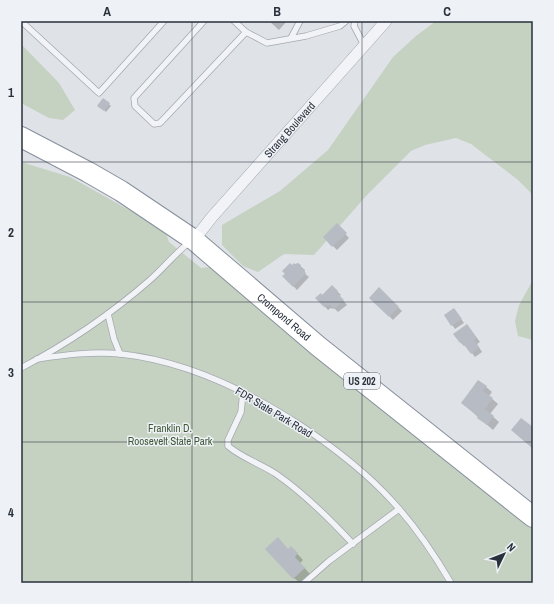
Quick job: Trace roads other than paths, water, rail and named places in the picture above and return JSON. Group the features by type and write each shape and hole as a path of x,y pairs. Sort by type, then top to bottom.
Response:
{"highway":[{"name":"Crompond Road","path":"21,137 121,191 194,240 318,346 531,511"}],"street":[{"name":"Strang Boulevard","path":"194,240 212,217 364,45 382,22"}],"lane":[{"path":"21,21 99,93 164,21"},
{"path":"204,21 134,98 135,106 154,124 160,122 246,32"},
{"path":"234,21 246,32 267,43 313,34 340,26 346,21"},
{"path":"291,38 300,21"},
{"path":"355,21 354,26 364,45"},
{"name":"FDR State Park Road","path":"21,368 108,314 150,279 177,252 194,240"},
{"path":"108,314 114,339 120,354"},
{"name":"FDR State Park Road","path":"37,359 78,354 120,354 148,358 174,364 206,375 242,392 282,414 338,452 363,473 400,509 414,526 451,583"},
{"path":"242,392 241,412 228,440 228,446 275,473 301,493 353,544"},
{"path":"304,583 329,561 400,509"}],"park label":[{"name":"Franklin D. Roosevelt State Park","path":"170,434"}]}
